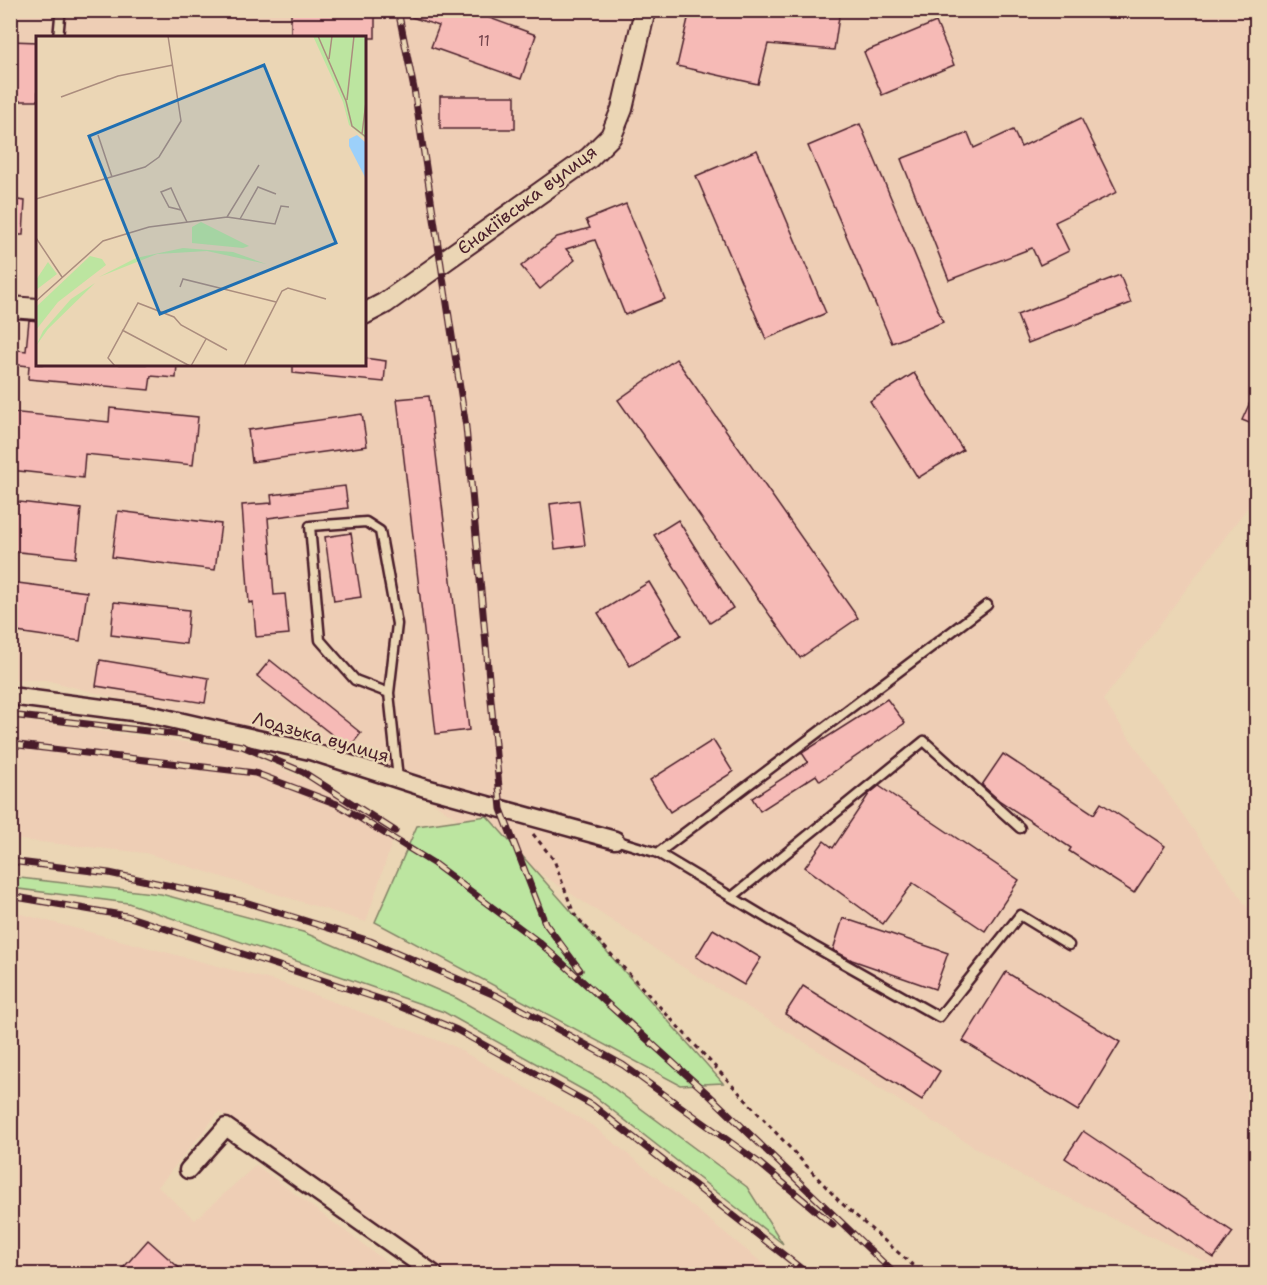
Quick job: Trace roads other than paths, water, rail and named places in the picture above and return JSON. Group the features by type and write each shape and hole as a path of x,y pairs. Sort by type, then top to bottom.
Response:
{"street":[{"name":"Єнакіївська вулиця","path":"366,313 385,303 589,158 610,136 622,109 645,10"},
{"path":"10,307 36,309"},
{"name":"Лодзька вулиця","path":"10,696 148,714 310,751 398,779 615,840"},
{"path":"188,1170 226,1127 434,1275"}],"lane":[{"path":"58,36 60,17"},
{"path":"389,693 355,680 320,640 310,526 366,522 380,531 397,624 389,693 398,779"},
{"path":"658,853 987,605"},
{"path":"732,897 924,741 1020,828"},
{"path":"615,840 658,853 939,1017 1020,915 1069,945"}],"railway":[{"path":"398,10 414,89 466,427 501,809 545,923 580,970"},
{"path":"10,715 182,735 242,746 303,772 395,831"},
{"path":"10,744 255,773 337,804 433,863 540,943 709,1095 895,1274"},
{"path":"10,861 109,873 242,901 370,941 497,996 623,1065 758,1162 833,1225"},
{"path":"10,896 127,916 389,1002 457,1030 592,1105 808,1274"}]}
